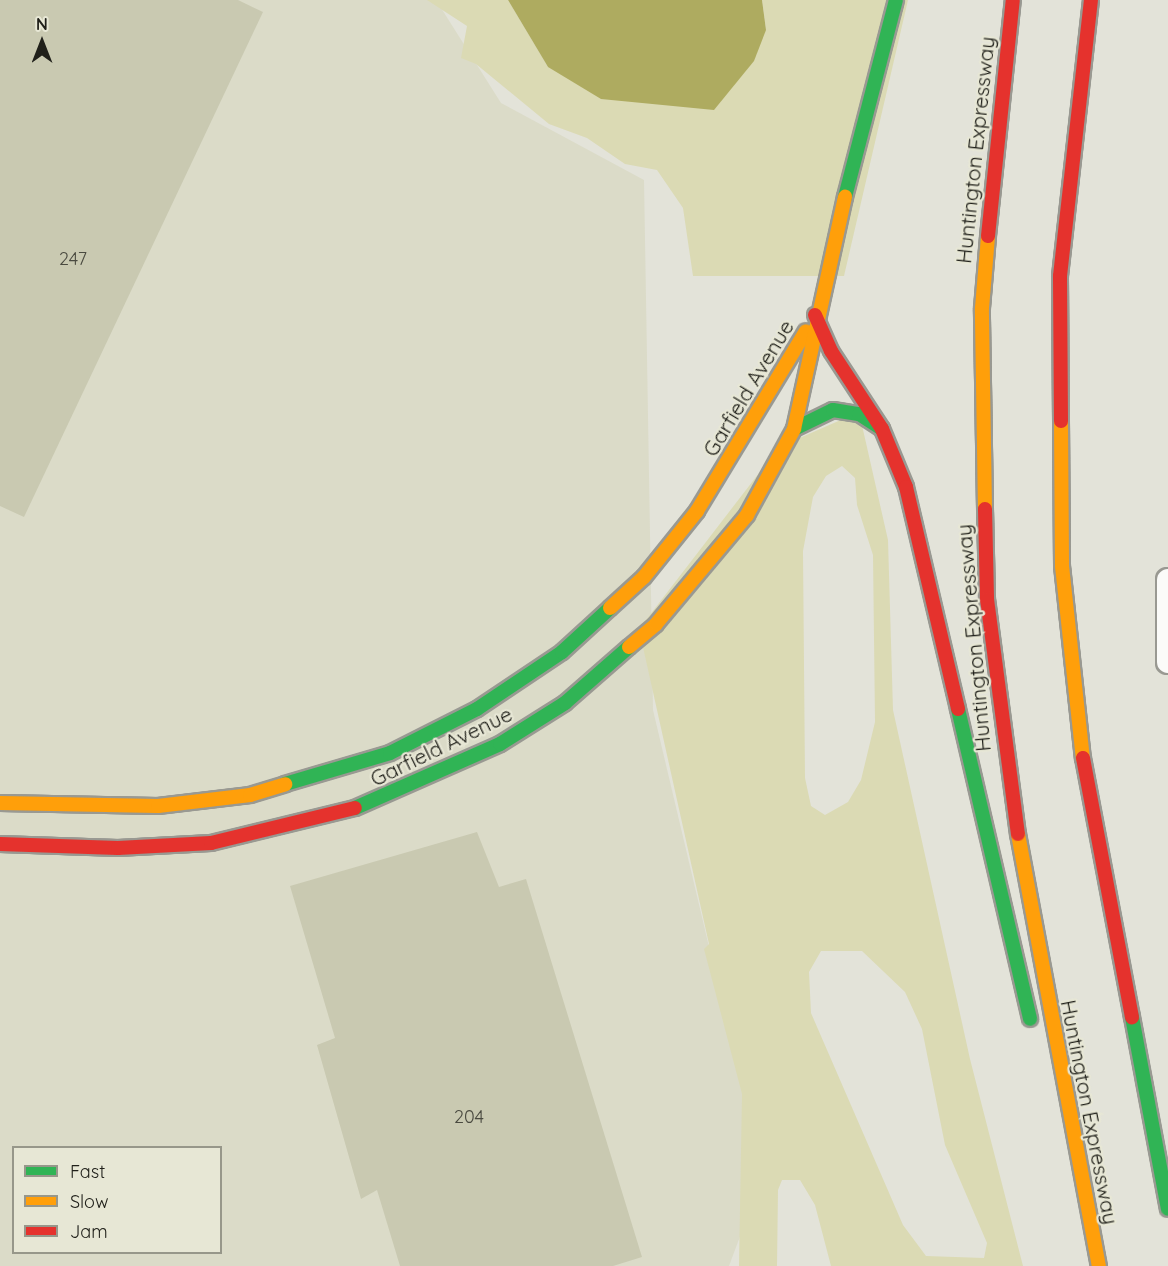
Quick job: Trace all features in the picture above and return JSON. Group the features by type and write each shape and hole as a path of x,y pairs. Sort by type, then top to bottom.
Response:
{"main road":[{"name":"Garfield Avenue","path":"0,844 159,847 277,832 372,803 470,760 565,703 656,624 747,515 794,429 815,315 896,0"},
{"name":"Huntington Expressway","path":"1013,0 997,113 982,308 987,599 1011,803 1099,1266"},
{"path":"1091,0 1060,276 1062,566 1083,761 1168,1209"},
{"name":"Garfield Avenue","path":"0,803 158,806 250,795 380,757 477,710 562,652 644,577 730,462 815,315"},
{"path":"815,315 831,351 882,429 913,512 1034,1032"},
{"path":"794,429 833,410 859,414 882,429"},
{"path":"1047,1076 1086,1197"}],"street":[{"path":"1168,580 1168,662"}],"shaded area":[{"path":"0,0 436,0 501,103 644,180 653,710 763,1175 729,1266 0,1266"},
{"path":"508,0 762,0 766,30 754,61 714,110 601,99 548,67"}],"green space":[{"path":"427,0 508,0 548,67 766,30 762,0 908,0 844,276 693,276 683,208 657,170 625,164 587,138 549,124 476,64 461,58 467,26"},
{"path":"859,412 888,540 893,710 970,1059 1023,1266 831,1266 815,1205 800,1180 782,1180 778,1190 777,1266 739,1266 742,1094 704,949 709,944 639,629 779,447","holes":["842,466 855,478 857,505 873,555 875,722 861,780 848,802 825,815 811,806 805,778 803,551 813,497 826,476","821,951 862,951 905,992 922,1029 945,1145 987,1243 984,1258 926,1256 903,1225 811,1013 809,972"]}],"building":[{"path":"0,0 238,0 263,12 24,517 0,506"},
{"path":"477,832 499,887 526,879 642,1257 613,1266 400,1266 377,1190 361,1199 317,1045 335,1038 290,886"}],"traffic: fast":[{"path":"845,197 896,0"},
{"path":"794,429 833,410 859,414 882,429"},
{"path":"285,784 390,753 477,709 562,652 610,608"},
{"path":"355,808 500,744 565,703 629,647"},
{"path":"958,709 1030,1019"},
{"path":"1132,1017 1168,1209"}],"traffic: slow":[{"path":"629,647 656,624 747,515 794,429 845,197"},
{"path":"985,509 982,308 988,236"},
{"path":"610,608 644,577 697,511 806,331"},
{"path":"1061,421 1062,566 1083,758"},
{"path":"0,803 158,806 250,795 285,784"},
{"path":"1018,834 1099,1266"}],"traffic: jam":[{"path":"988,236 1013,0"},
{"path":"1061,421 1060,276 1091,0"},
{"path":"815,315 831,351 882,429 906,487 958,709"},
{"path":"985,509 987,599 1018,834"},
{"path":"1083,758 1132,1017"},
{"path":"0,844 118,848 211,843 355,808"}]}
